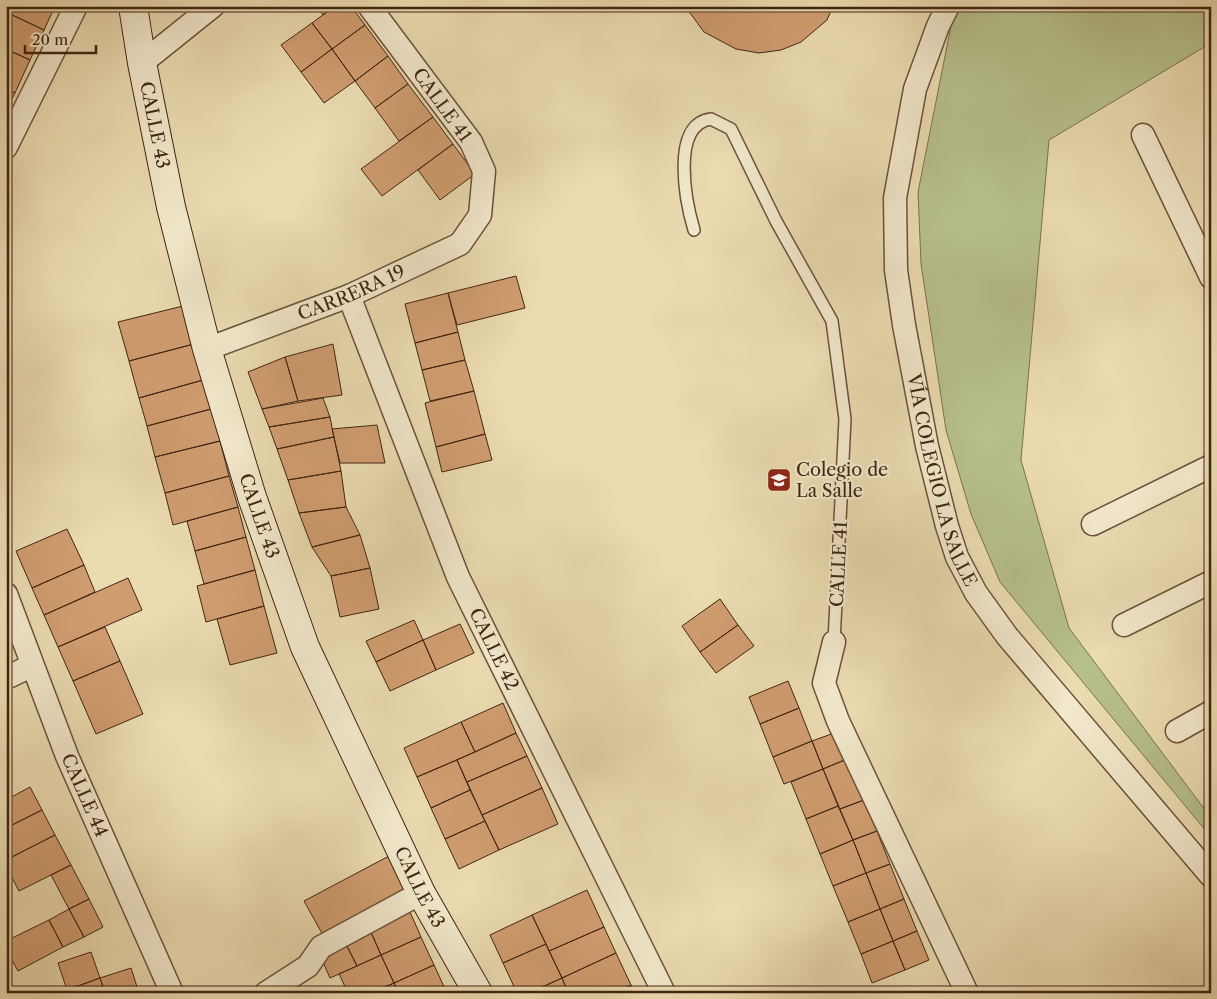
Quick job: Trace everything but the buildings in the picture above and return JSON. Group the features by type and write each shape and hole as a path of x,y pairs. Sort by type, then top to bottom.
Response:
{"street":[{"path":"6,147 76,6"},
{"name":"CALLE 43","path":"132,6 171,207 207,349 252,498 304,643 421,893 478,993"},
{"path":"142,63 213,6"},
{"name":"CALLE 41","path":"369,6 471,142 484,172 480,215"},
{"name":"VÍA COLEGIO LA SALLE","path":"948,6 938,26 914,90 895,198 896,270 904,325 927,446 950,534 957,557 976,592 1007,636 1211,876"},
{"path":"1142,135 1211,277"},
{"name":"CARRERA 19","path":"207,349 349,296 460,244 480,215"},
{"name":"CALLE 42","path":"349,296 458,577 664,993"},
{"path":"1093,524 1211,466"},
{"path":"1124,625 1211,582"},
{"name":"CALLE 44","path":"6,594 31,666 67,756 172,993"},
{"name":"CALLE 41","path":"834,642 824,683 838,722 967,993"},
{"path":"6,678 31,666"},
{"path":"1177,730 1211,712"},
{"path":"266,993 308,966 321,947 421,893"}],"lane":[{"name":"CALLE 41","path":"694,230 686,201 683,169 690,133 700,122 712,119 731,130 776,221 832,321 845,419 834,642"}],"green space":[{"path":"962,6 1211,6 1211,43 1049,140 1021,460 1069,628 1211,818 1211,837 1000,582 971,514 946,430 921,264 918,192 952,21"}],"place":[{"name":"Colegio de La Salle","path":"779,480"}]}
